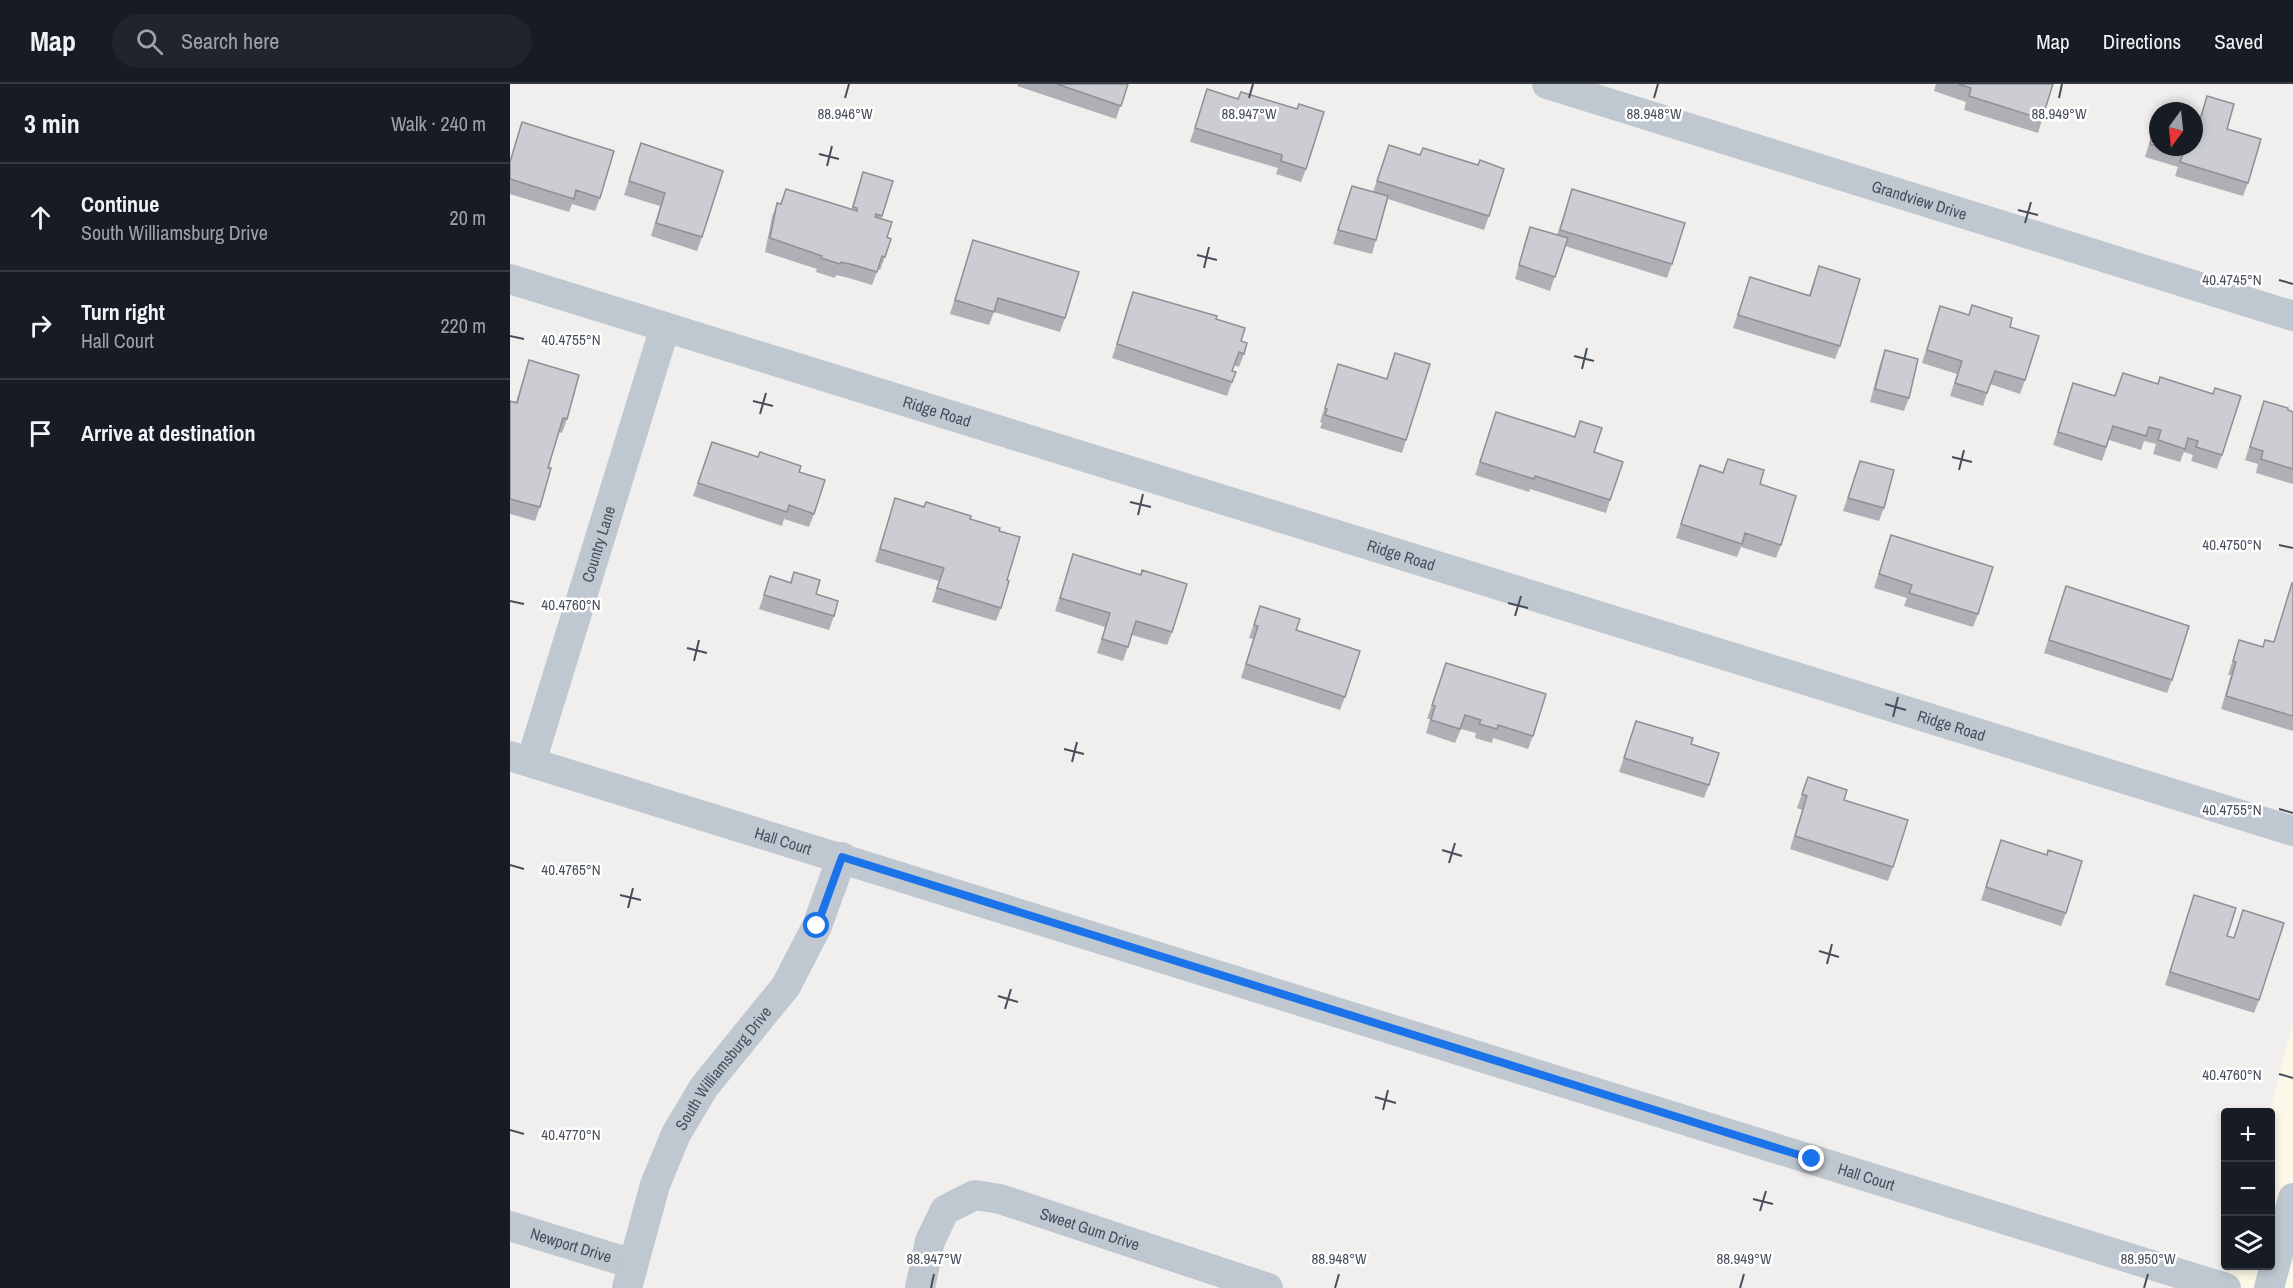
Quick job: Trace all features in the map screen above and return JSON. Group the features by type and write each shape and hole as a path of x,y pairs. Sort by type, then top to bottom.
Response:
{"street":[{"name":"Grandview Drive","path":"1547,84 2293,315"},
{"name":"Ridge Road","path":"510,279 2293,831"},
{"name":"Country Lane","path":"520,759 665,327"},
{"name":"Hall Court","path":"520,759 2226,1288"},
{"name":"South Williamsburg Drive","path":"630,1276 655,1185 676,1134 704,1087 786,986 817,926 842,857"},
{"name":"Sweet Gum Drive","path":"920,1288 930,1241 945,1210 975,1195 1000,1199 1268,1288"},
{"path":"2269,1288 2293,1198"},
{"name":"Newport Drive","path":"510,1226 630,1276"}],"shaded area":[{"path":"2293,1021 2293,1288 2225,1288 2230,1270 2275,1270 2275,1108 2271,1108"}],"building":[{"path":"1057,84 1128,84 1121,106"},
{"path":"1958,84 2053,84 2042,119 1969,96 1971,88"},
{"path":"1207,89 1238,99 1241,92 1297,109 1299,104 1324,112 1306,169 1281,161 1282,155 1195,128"},
{"path":"2207,96 2234,104 2227,129 2261,139 2248,183 2180,162 2182,156 2203,156 2203,110"},
{"path":"522,122 614,151 600,198 576,190 574,199 510,179 510,162"},
{"path":"641,143 723,171 702,237 656,223 665,193 629,181"},
{"path":"1389,145 1420,155 1423,148 1478,165 1480,160 1504,169 1489,216 1377,181"},
{"path":"863,172 893,181 882,216 876,214 875,217 892,222 887,237 891,239 877,272 821,258 822,256 770,238 777,203 781,204 786,189 857,211 857,208 853,207"},
{"path":"1352,186 1388,196 1376,240 1338,230"},
{"path":"1572,189 1685,223 1672,264 1560,230"},
{"path":"1530,227 1568,238 1555,277 1519,265"},
{"path":"973,240 1079,272 1065,318 998,298 994,312 955,300"},
{"path":"1819,266 1860,279 1840,346 1738,315 1750,277 1810,296"},
{"path":"1133,292 1217,316 1216,319 1245,328 1241,341 1247,343 1244,354 1239,352 1232,371 1236,372 1232,382 1117,344"},
{"path":"1972,305 2012,318 2010,327 2039,336 2025,380 1995,371 1987,393 1955,383 1962,361 1927,350 1940,306 1969,315"},
{"path":"1885,350 1918,359 1909,398 1875,389"},
{"path":"1395,353 1430,364 1406,440 1325,415 1338,364 1387,379"},
{"path":"529,360 579,375 567,419 563,418 548,468 551,468 540,507 510,499 510,401 517,403"},
{"path":"2123,373 2158,384 2160,377 2213,394 2215,388 2241,396 2222,455 2196,447 2198,441 2188,438 2185,449 2158,440 2161,430 2149,427 2146,436 2113,426 2106,447 2058,432 2073,383 2115,396"},
{"path":"2264,401 2288,408 2293,412 2293,469 2261,459 2263,451 2250,447"},
{"path":"1496,412 1575,437 1580,421 1602,428 1594,452 1623,462 1610,500 1535,476 1534,479 1480,462"},
{"path":"712,442 758,457 760,452 801,466 799,472 825,480 814,514 789,505 787,512 698,483"},
{"path":"1728,459 1764,470 1760,484 1796,496 1781,545 1745,533 1742,544 1681,524 1700,465 1723,473"},
{"path":"1860,461 1894,470 1884,508 1848,498"},
{"path":"895,498 924,507 926,502 971,516 970,519 1020,537 1001,608 937,588 944,568 880,549"},
{"path":"1891,535 1993,567 1978,614 1909,593 1912,585 1879,574"},
{"path":"1073,554 1141,575 1142,570 1187,584 1172,632 1136,621 1128,647 1102,639 1110,613 1060,598"},
{"path":"794,572 820,580 816,594 838,601 834,616 764,595 770,576 791,583"},
{"path":"2292,583 2293,716 2226,696 2236,662 2233,661 2239,640 2263,647 2265,640 2274,642"},
{"path":"2066,586 2189,626 2172,680 2049,640"},
{"path":"1260,606 1300,619 1296,630 1360,651 1345,697 1246,664 1258,626 1254,625"},
{"path":"1446,663 1546,694 1533,736 1498,725 1497,729 1479,724 1481,720 1465,715 1460,729 1431,720 1435,706 1432,705"},
{"path":"1636,721 1693,738 1691,744 1719,753 1709,785 1624,758"},
{"path":"1808,777 1847,790 1844,800 1908,820 1893,867 1795,836 1807,796 1802,794"},
{"path":"2001,840 2047,855 2048,850 2082,861 2066,913 1986,887"},
{"path":"2194,895 2236,908 2227,936 2234,938 2243,910 2284,923 2259,1000 2170,972"}],"route":[{"path":"817,926 842,857 1812,1159"}]}
